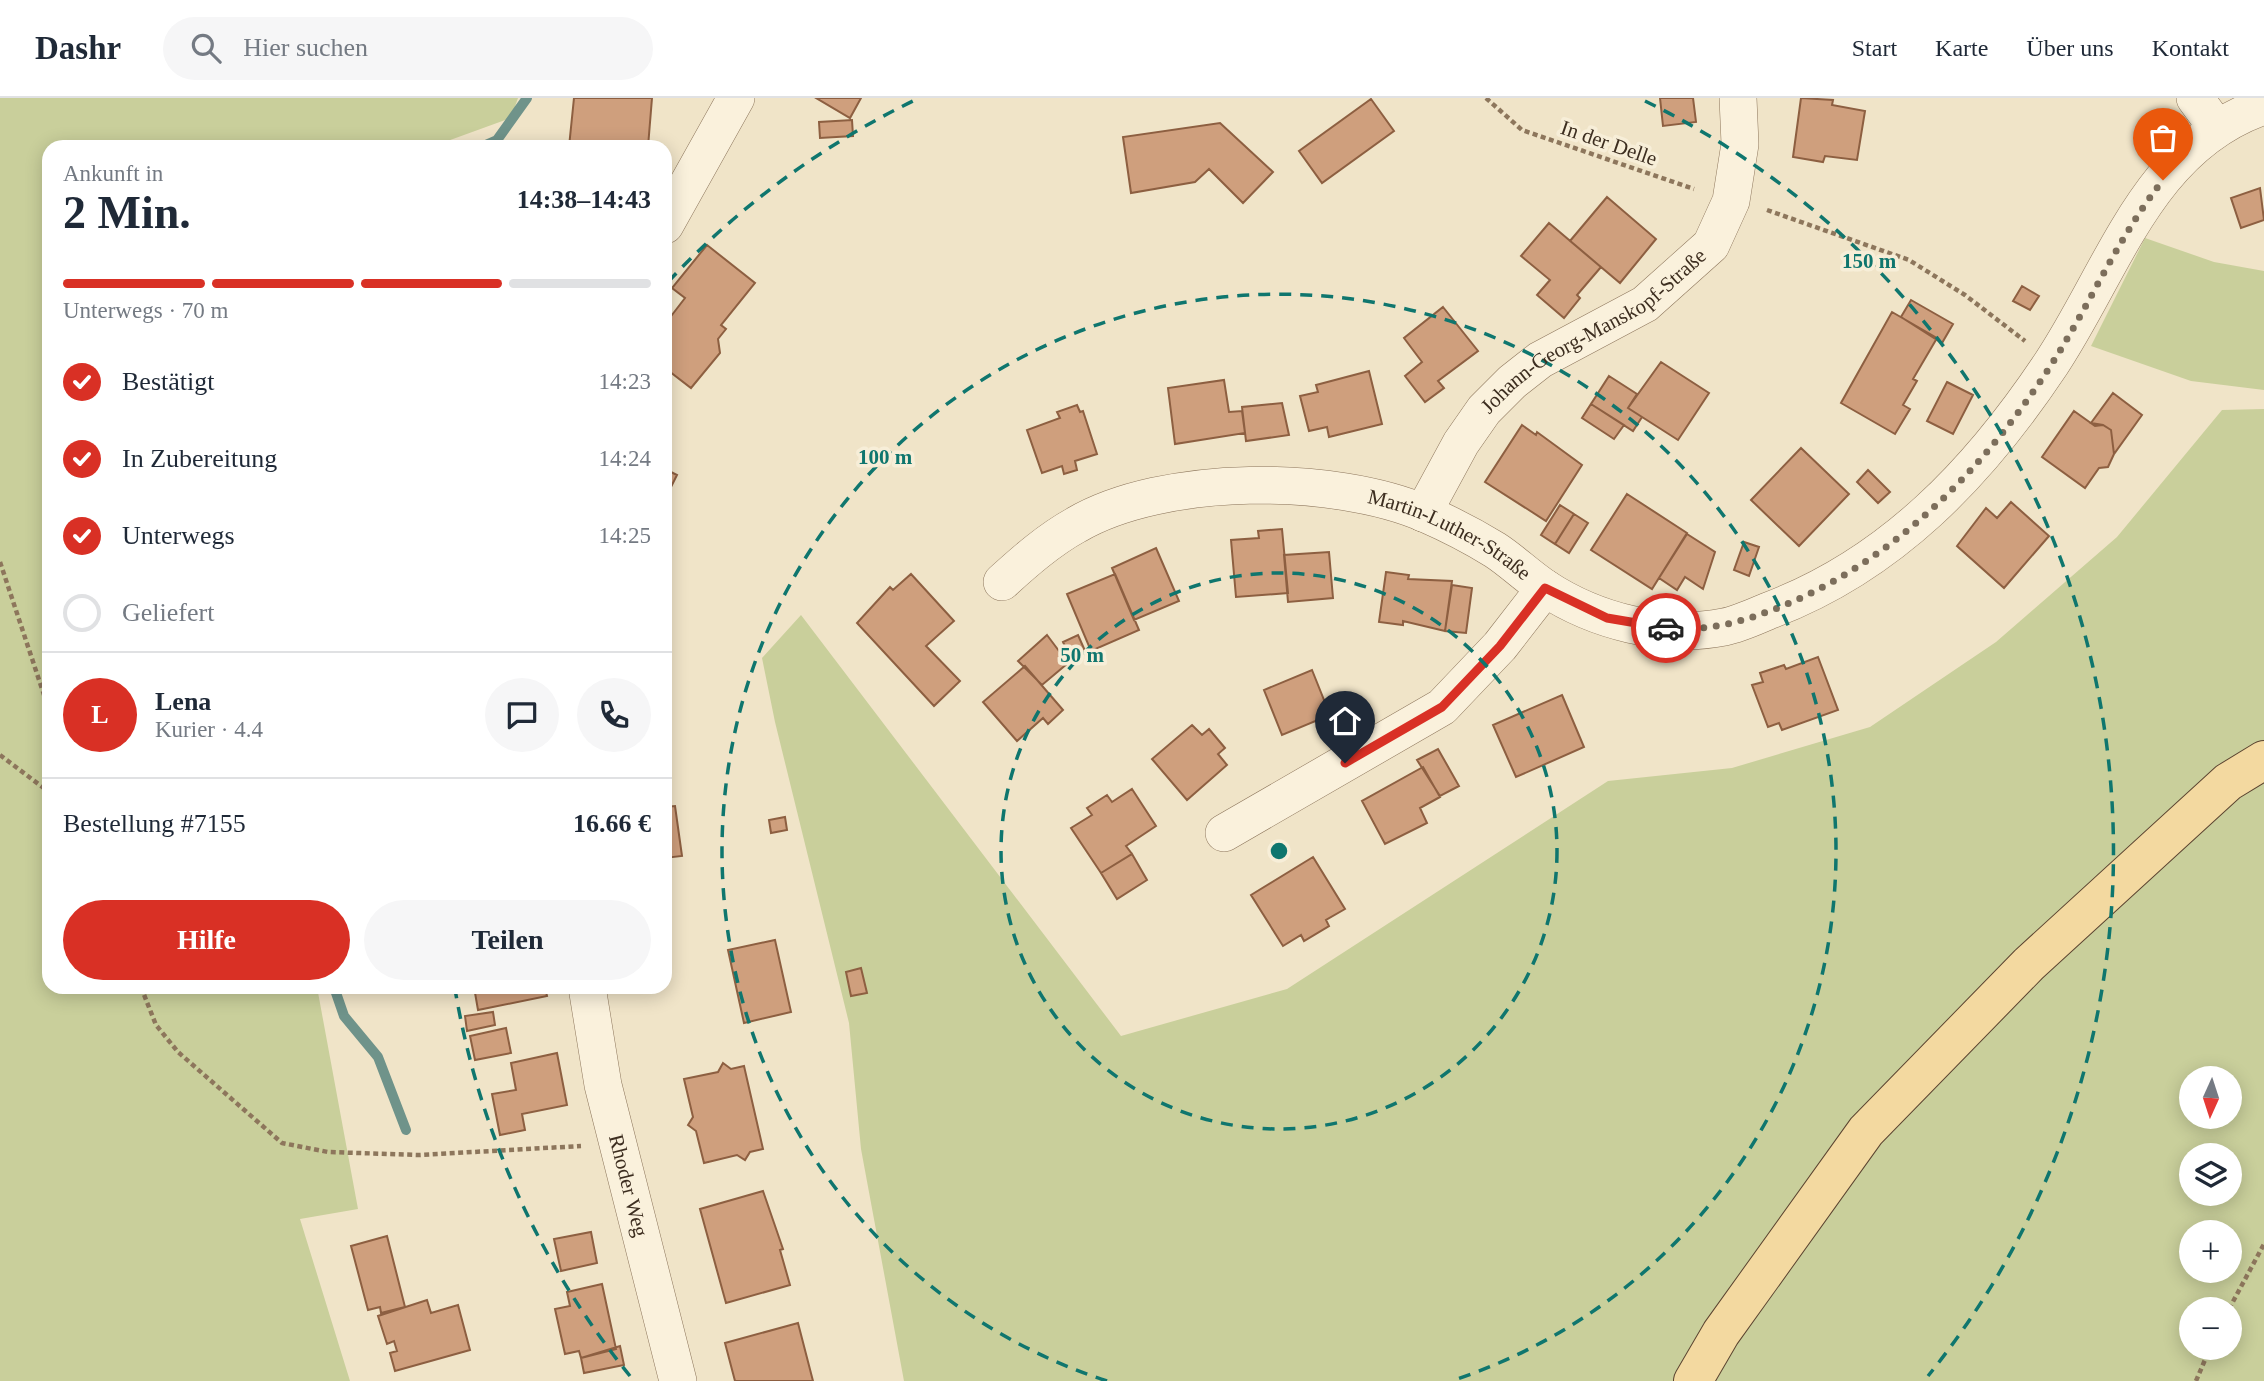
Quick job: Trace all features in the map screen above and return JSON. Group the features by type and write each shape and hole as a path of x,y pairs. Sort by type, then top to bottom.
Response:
{"main road":[{"path":"1693,1381 1721,1333 1866,1131 2029,964 2228,782 2264,760"}],"street":[{"path":"672,212 736,98"},
{"name":"Johann-Georg-Manskopf-Straße","path":"1423,513 1444,471 1484,410 1540,360 1645,304 1711,245 1731,201 1740,144 1738,98"},
{"path":"2195,98 2217,128"},
{"name":"Martin-Luther-Straße","path":"1002,582 1038,550 1078,523 1127,504 1176,492 1293,485 1362,495 1423,513 1495,550 1545,588 1607,618 1685,630 1724,627 1812,594 1856,570 1953,490 2003,431 2052,362 2138,211 2175,165 2217,128 2264,106"},
{"path":"1224,833 1442,707 1500,646 1545,588"},
{"name":"Rhoder Weg","path":"588,994 603,1085 678,1381"}],"path":[{"name":"In der Delle","path":"1486,98 1522,130 1731,201 1775,212 1909,260 1965,295 2052,362"},
{"path":"0,562 42,689"},
{"path":"0,755 42,787"},
{"path":"144,994 156,1025 178,1052 282,1143 328,1153 418,1155 617,1144"},
{"path":"2235,1297 2264,1244"},
{"path":"2196,1381 2205,1360"}],"green space":[{"path":"0,98 518,98 511,118 450,140 42,140 42,994 318,994 358,1209 300,1219 350,1381 0,1381"},
{"path":"2145,238 2214,262 2264,271 2264,390 2191,381 2091,346"},
{"path":"2264,409 2264,1381 904,1381 861,1149 849,1023 775,722 762,658 801,615 1121,1036 1287,989 1608,781 1732,768 1870,727 1996,642 2117,537 2222,410"}],"building":[{"path":"574,98 652,98 649,140 570,140"},
{"path":"816,98 861,98 850,118"},
{"path":"1660,98 1693,98 1696,122 1663,126"},
{"path":"1801,98 1833,100 1832,105 1865,111 1857,160 1825,156 1823,162 1793,157"},
{"path":"1371,99 1394,131 1322,183 1299,151"},
{"path":"852,120 853,136 820,138 819,122"},
{"path":"1220,123 1273,172 1243,203 1209,169 1195,182 1131,193 1123,137"},
{"path":"2260,188 2264,220 2241,228 2231,198"},
{"path":"1607,197 1656,239 1620,283 1570,241"},
{"path":"1549,223 1601,267 1577,295 1580,298 1564,318 1537,295 1550,280 1521,256"},
{"path":"707,245 755,283 721,325 726,329 718,339 720,353 691,388 672,373 672,315 685,298 672,288"},
{"path":"2022,286 2039,296 2030,310 2013,301"},
{"path":"1911,300 1953,324 1942,343 1901,317"},
{"path":"1443,307 1478,351 1438,381 1444,388 1425,402 1405,376 1422,362 1404,338"},
{"path":"1892,312 1937,338 1913,379 1917,381 1903,405 1910,409 1895,434 1841,403"},
{"path":"1661,362 1709,393 1678,440 1628,408"},
{"path":"1369,371 1382,424 1329,437 1327,427 1309,431 1300,396 1318,392 1316,385"},
{"path":"1609,376 1637,394 1628,408 1642,417 1633,431 1591,404"},
{"path":"1224,380 1229,412 1242,411 1245,433 1175,444 1168,388"},
{"path":"1947,382 1973,395 1953,434 1927,421"},
{"path":"2113,393 2142,415 2114,454 2111,430 2091,423"},
{"path":"1282,403 1289,435 1246,441 1242,407"},
{"path":"1591,404 1624,425 1614,439 1582,418"},
{"path":"1077,405 1080,412 1083,411 1097,454 1075,461 1077,470 1064,474 1062,466 1042,473 1027,430 1060,418 1057,412"},
{"path":"2074,411 2095,426 2103,425 2111,430 2114,454 2108,467 2099,468 2085,488 2042,457"},
{"path":"1522,425 1536,435 1537,432 1582,465 1546,521 1485,482"},
{"path":"1801,448 1849,494 1799,546 1751,500"},
{"path":"1868,470 1890,492 1878,503 1857,482"},
{"path":"672,472 677,475 672,485"},
{"path":"1627,494 1687,533 1652,589 1591,550"},
{"path":"2011,502 2049,536 2004,588 1957,546 1986,508 1997,518"},
{"path":"1560,505 1574,514 1555,544 1541,535"},
{"path":"1574,514 1588,523 1569,553 1555,544"},
{"path":"1282,529 1288,593 1236,597 1231,540 1259,538 1258,531"},
{"path":"1687,534 1715,552 1703,589 1685,577 1677,590 1659,578"},
{"path":"1744,542 1759,547 1749,576 1734,570"},
{"path":"1156,548 1179,601 1134,620 1112,568"},
{"path":"1329,552 1333,598 1288,602 1284,555"},
{"path":"1386,572 1409,575 1408,579 1452,581 1445,631 1403,621 1403,625 1379,622"},
{"path":"911,574 954,621 926,646 960,681 934,706 857,623 890,587 893,590"},
{"path":"1115,574 1139,630 1091,651 1067,594"},
{"path":"1452,585 1472,588 1466,633 1445,631"},
{"path":"1047,635 1068,663 1042,685 1018,661"},
{"path":"1078,635 1086,653 1070,657 1063,642"},
{"path":"1818,657 1838,710 1782,730 1779,723 1768,727 1752,685 1763,682 1760,673 1784,665 1786,669"},
{"path":"1025,666 1063,710 1048,724 1043,718 1017,741 983,702"},
{"path":"1312,670 1330,715 1282,735 1264,690"},
{"path":"1562,695 1584,747 1516,777 1493,725"},
{"path":"1192,725 1202,735 1209,729 1225,748 1218,754 1227,765 1187,800 1152,759"},
{"path":"1438,749 1459,786 1440,796 1417,760"},
{"path":"1423,767 1440,797 1420,808 1427,823 1385,844 1362,801"},
{"path":"1132,789 1156,826 1126,846 1132,854 1101,873 1071,828 1092,815 1087,808 1107,795 1112,802"},
{"path":"672,806 675,806 682,856 672,857"},
{"path":"785,817 787,830 771,833 769,820"},
{"path":"1132,854 1147,880 1117,899 1101,873"},
{"path":"1313,857 1345,909 1326,920 1329,926 1304,941 1301,935 1283,946 1251,895"},
{"path":"775,940 791,1012 744,1023 728,950"},
{"path":"861,968 867,993 851,996 846,972"},
{"path":"475,994 547,996 478,1010"},
{"path":"493,1012 495,1025 467,1031 465,1016"},
{"path":"506,1028 511,1053 475,1060 470,1036"},
{"path":"557,1053 567,1105 522,1114 525,1130 500,1135 492,1094 516,1090 511,1063"},
{"path":"723,1063 731,1069 744,1066 763,1149 750,1152 745,1160 737,1155 704,1163 696,1131 688,1125 693,1117 684,1079 718,1072"},
{"path":"763,1191 783,1249 780,1250 790,1285 726,1303 700,1209"},
{"path":"591,1232 597,1263 561,1271 554,1239"},
{"path":"387,1236 405,1307 381,1313 380,1307 368,1310 351,1246"},
{"path":"602,1284 616,1349 581,1358 579,1351 565,1354 555,1309 570,1306 567,1292"},
{"path":"427,1300 431,1313 458,1305 470,1350 395,1371 390,1353 397,1351 394,1341 387,1344 378,1316"},
{"path":"798,1323 813,1381 735,1381 725,1343"},
{"path":"620,1346 624,1365 584,1373 581,1358"}],"waterway":[{"path":"497,140 527,98"},
{"path":"336,994 344,1016 378,1057 406,1130"}],"way so far":[{"path":"1666,628 1685,630 1724,627 1812,594 1856,570 1953,490 2003,431 2052,362 2138,211 2163,180"}],"route":[{"path":"1345,763 1442,707 1500,646 1545,588 1607,618 1666,628"}]}
